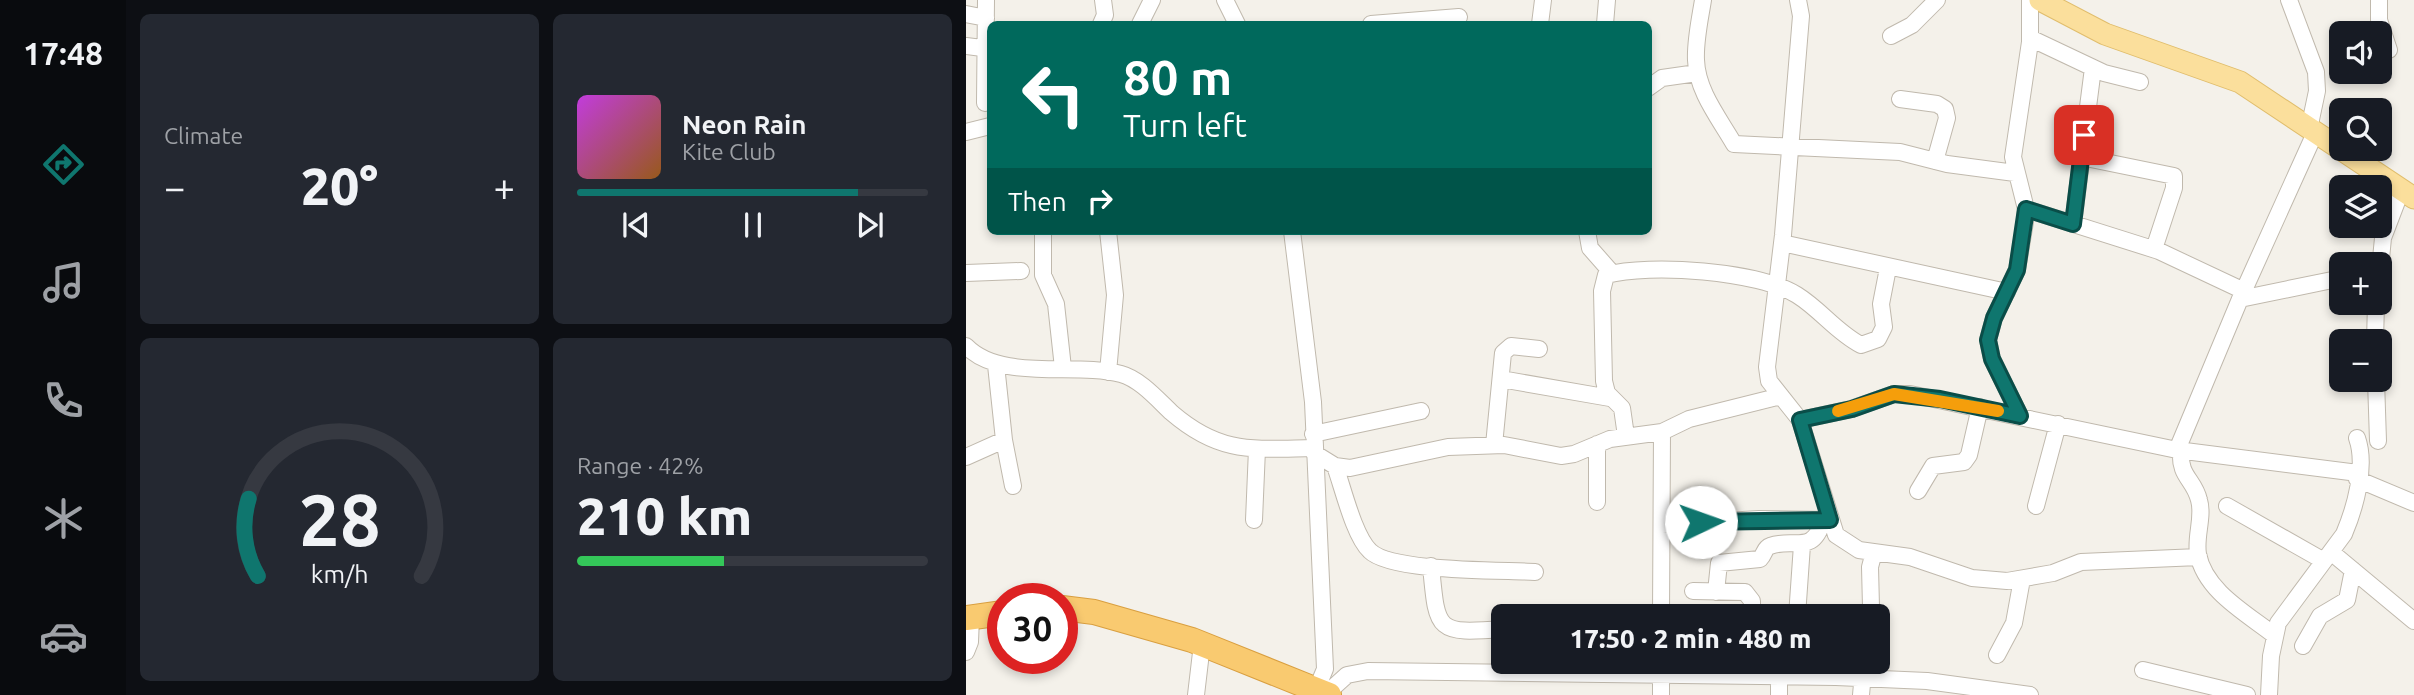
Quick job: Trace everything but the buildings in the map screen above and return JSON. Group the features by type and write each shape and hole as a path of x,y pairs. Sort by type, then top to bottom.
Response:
{"highway":[{"path":"1078,611 1134,622 1202,643 1323,692"},
{"path":"969,617 987,615"}],"main road":[{"path":"2040,0 2105,34 2240,82 2408,194"}],"street":[{"path":"986,0 987,33"},
{"path":"1102,21 1105,15 1103,0"},
{"path":"1225,0 1236,21"},
{"path":"1540,21 1543,0"},
{"path":"1605,21 1607,0"},
{"path":"1703,0 1695,58 1697,73 1701,87 1734,144 1900,152 1935,161 2015,173"},
{"path":"1798,0 1801,16 1782,243 1767,367 1769,381 1800,420 1827,520 1836,535 1859,550 1931,562 1972,578 2007,581 2053,573 2081,562 2199,557"},
{"path":"1891,36 1912,25 1937,0"},
{"path":"2020,416 1988,350 1994,318 2017,270 2026,209 2013,157 2030,38 2030,0"},
{"path":"2274,635 2220,593 2199,557 2199,500 2183,474 2179,450 2312,131 2316,72 2289,0"},
{"path":"2379,0 2379,21"},
{"path":"1142,21 1152,1"},
{"path":"966,14 986,18"},
{"path":"1422,21 1459,18"},
{"path":"2030,38 2093,68 2140,82"},
{"path":"966,46 987,48"},
{"path":"985,103 987,66"},
{"path":"2073,224 2093,68"},
{"path":"1652,85 1661,78 1697,73"},
{"path":"1900,99 1937,104 1945,109 1947,118 1935,161"},
{"path":"966,131 987,127"},
{"path":"2081,157 2174,176 2174,188 2154,249"},
{"path":"2382,252 2383,237 2408,194"},
{"path":"2026,209 2154,249 2242,295 2329,280"},
{"path":"1043,235 1043,275 1056,304 1063,368"},
{"path":"1108,235 1115,295 1108,372"},
{"path":"1292,235 1313,402 1325,669 1323,692"},
{"path":"1588,235 1590,248 1612,274"},
{"path":"1782,243 2007,292"},
{"path":"1626,436 1622,408 1611,397 1604,381 1602,291 1606,275 1703,271 1749,276 1796,294 1841,335 1861,345 1878,339 1884,327 1881,304 1888,268"},
{"path":"966,273 1021,271"},
{"path":"967,348 996,365 1063,368 1125,375 1198,432 1219,444 1257,449 1313,445 1421,411"},
{"path":"1494,445 1507,348 1539,349"},
{"path":"996,365 1004,440 1013,486"},
{"path":"1501,379 1611,397"},
{"path":"2376,392 2378,441"},
{"path":"1800,420 1852,409 1894,394 1980,407 2179,450 2358,476 2413,501"},
{"path":"1335,466 1350,468 1368,465 1408,453 1448,446 1494,445 1527,448 1561,456 1626,436 1662,432 1689,419 1781,396"},
{"path":"1918,491 1933,467 1964,462 1969,455 1980,407"},
{"path":"2036,506 2058,424"},
{"path":"1661,604 1662,432"},
{"path":"2269,695 2274,635 2286,611 2328,557 2348,523 2361,457 2357,438"},
{"path":"966,457 1004,440"},
{"path":"1597,444 1597,502"},
{"path":"1313,445 1335,466 1369,551 1404,564 1535,572"},
{"path":"1254,520 1257,449"},
{"path":"2227,506 2353,570 2414,621"},
{"path":"1662,524 1759,519 1827,520"},
{"path":"1716,592 1719,563 1760,559 1765,549 1772,545 1802,545 1815,536 1827,520"},
{"path":"1798,604 1802,545"},
{"path":"1868,604 1870,567 1874,552"},
{"path":"1431,566 1436,615 1446,628 1460,632 1491,630"},
{"path":"2302,646 2320,616 2347,600 2353,570"},
{"path":"1997,655 2014,623 2022,579"},
{"path":"1693,591 1750,595 1751,604"},
{"path":"966,652 970,642 969,617"},
{"path":"1196,695 1202,643"},
{"path":"1323,692 1347,676 1368,671 1491,670"},
{"path":"2143,670 2246,695"},
{"path":"1661,674 1661,695"},
{"path":"1771,674 1807,674"},
{"path":"1861,695 1864,674"},
{"path":"1885,674 1976,691 2030,695"},
{"path":"1779,676 1779,695"}],"slow traffic":[{"path":"1838,411 1852,409 1894,394 1910,394 1998,411"}],"route":[{"path":"1701,522 1759,519 1830,520 1800,420 1852,409 1894,394 1940,399 2020,416 1988,350 1988,340 1994,318 2017,270 2026,209 2073,224 2084,135"}]}
